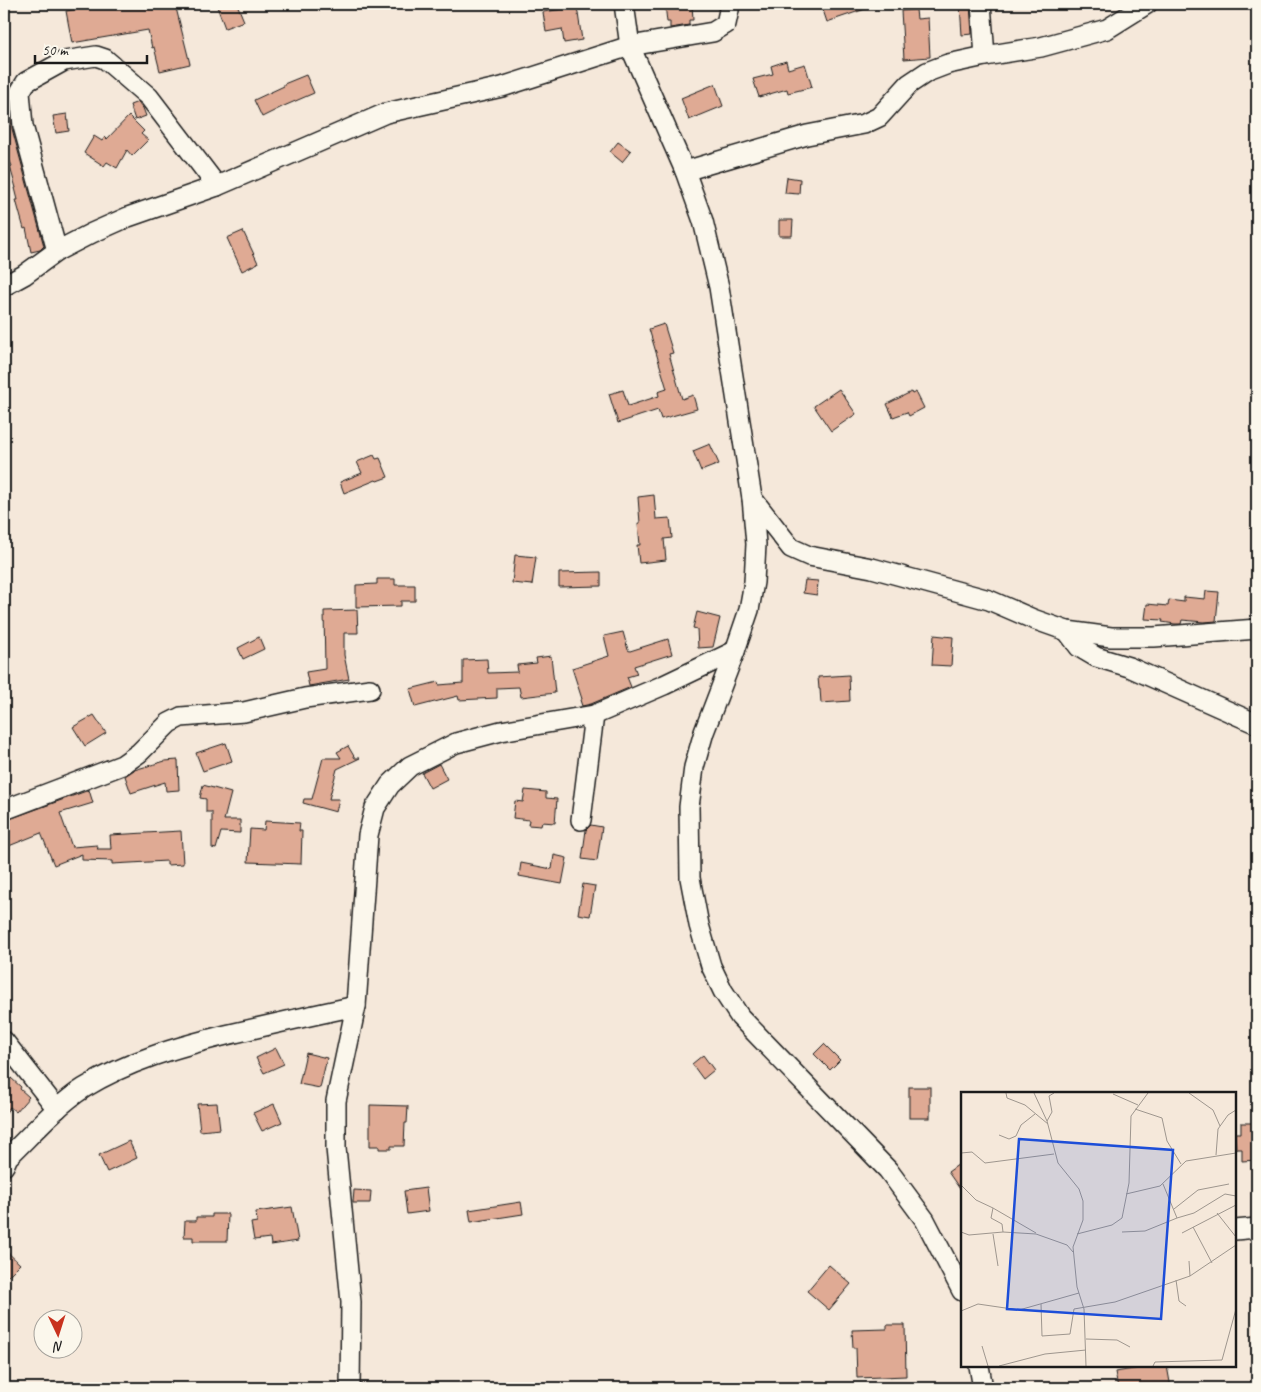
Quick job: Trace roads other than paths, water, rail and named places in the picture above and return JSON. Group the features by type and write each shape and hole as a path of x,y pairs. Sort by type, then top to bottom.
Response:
{"street":[{"path":"624,4 630,46 685,171 703,221 719,287 752,498 756,544 754,582 749,610 704,732 694,767 689,807 690,878 699,925 711,966 723,991 740,1017 888,1170 925,1220 961,1289"},
{"path":"4,286 24,275 57,251 128,216 217,186 386,113 502,87 630,46 713,32 726,24 729,10 728,4"},
{"path":"980,4 985,56"},
{"path":"685,171 807,135 864,124 879,117 909,84 927,72 948,64 1041,46 1107,29 1147,4"},
{"path":"57,251 23,126 20,92 26,82 64,61 96,56 105,58 149,97 217,186"},
{"path":"752,498 791,548 809,556 872,568 989,600 1066,631 1111,637 1154,637 1257,628"},
{"path":"1066,631 1079,647 1096,657 1129,667 1257,724"},
{"path":"350,1388 351,1302 336,1148 336,1101 356,1006 368,835 375,808 390,784 410,766 456,744 501,731 594,715 664,685 735,651"},
{"path":"4,810 122,765 139,753 169,722 181,717 244,712 305,698 370,689"},
{"path":"581,820 594,715"},
{"path":"4,1166 8,1157 57,1109 83,1088 121,1068 180,1046 356,1006"},
{"path":"4,1041 57,1109"},
{"path":"1236,1230 1257,1228"},
{"path":"980,1367 983,1388"}]}
